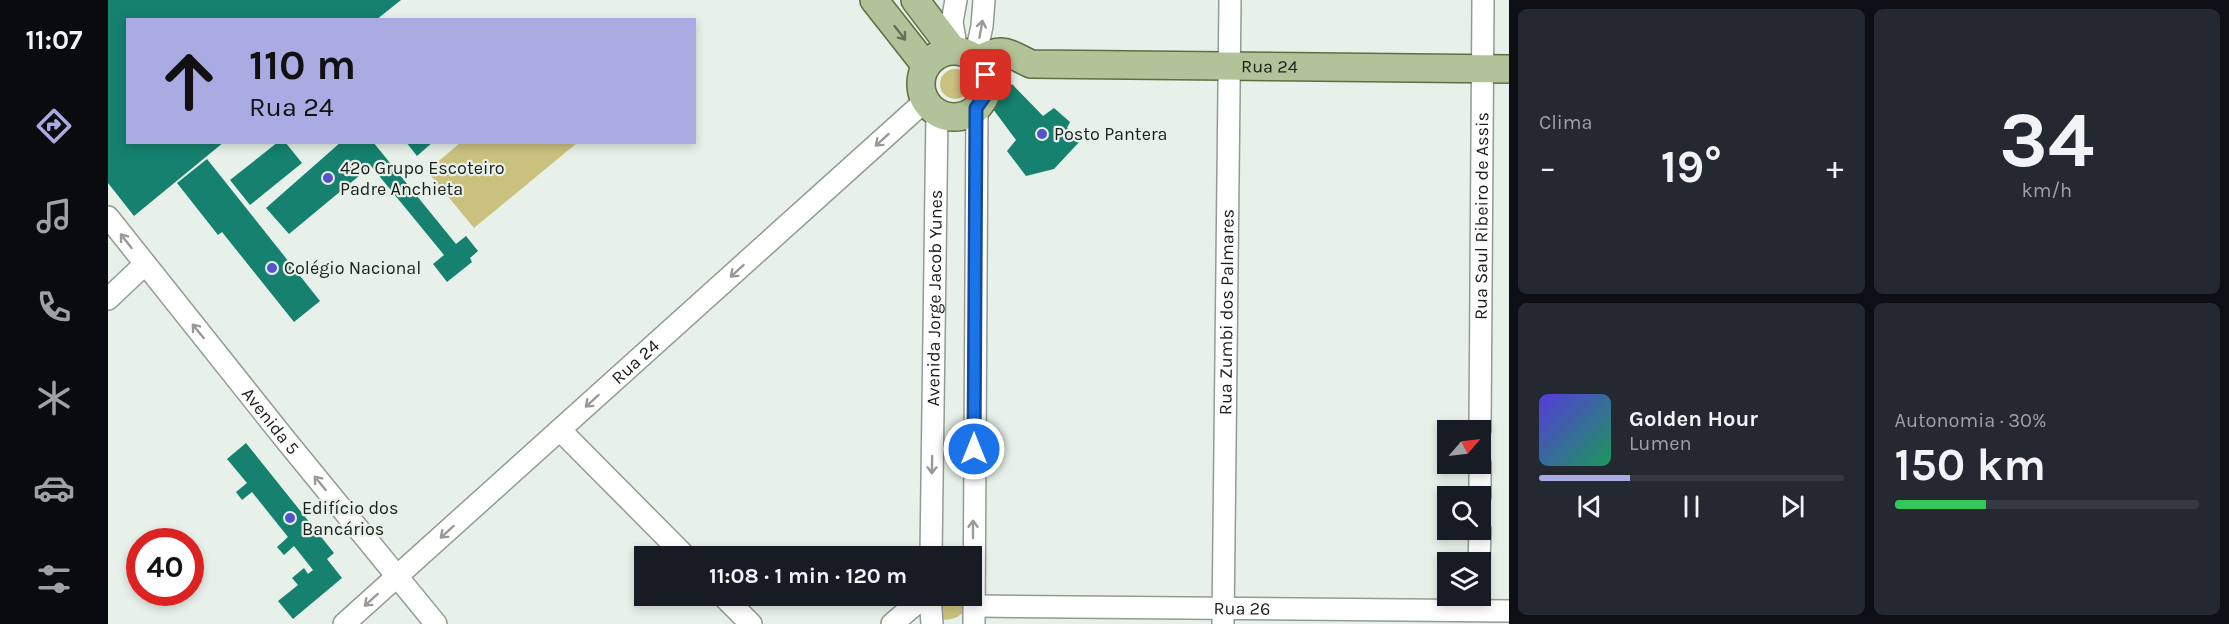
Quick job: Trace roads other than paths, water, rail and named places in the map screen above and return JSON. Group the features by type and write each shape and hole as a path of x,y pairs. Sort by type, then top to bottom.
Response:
{"main road":[{"path":"874,0 926,66 921,92 931,107"},
{"path":"915,0 971,69"},
{"name":"Rua 24","path":"931,107 953,118 961,117 971,69 990,53 998,51 1031,64 1496,69"},
{"name":"Rua 24","path":"926,66 939,54 971,69"}],"street":[{"path":"956,0 952,34 971,69"},
{"path":"973,546 971,69 982,26 984,0"},
{"name":"Rua Zumbi dos Palmares","path":"1224,615 1230,0"},
{"name":"Rua Saul Ribeiro de Assis","path":"1480,420 1496,69 1483,0"},
{"name":"Rua 24","path":"344,624 560,430 931,107"},
{"name":"Avenida Jorge Jacob Yunes","path":"931,107 931,546"},
{"name":"Avenida 5","path":"108,217 436,624"},
{"path":"108,298 145,264"},
{"path":"560,430 675,546"},
{"name":"Rua 26","path":"982,602 1224,615 1509,611"},
{"path":"733,606 752,624"},
{"path":"892,624 914,606"},
{"path":"929,606 932,624"}],"place":[{"name":"Posto Pantera","path":"1042,134"},
{"name":"42º Grupo Escoteiro Padre Anchieta","path":"328,178"},
{"name":"Colégio Nacional","path":"272,268"},
{"name":"Edifício dos Bancários","path":"290,518"}]}
